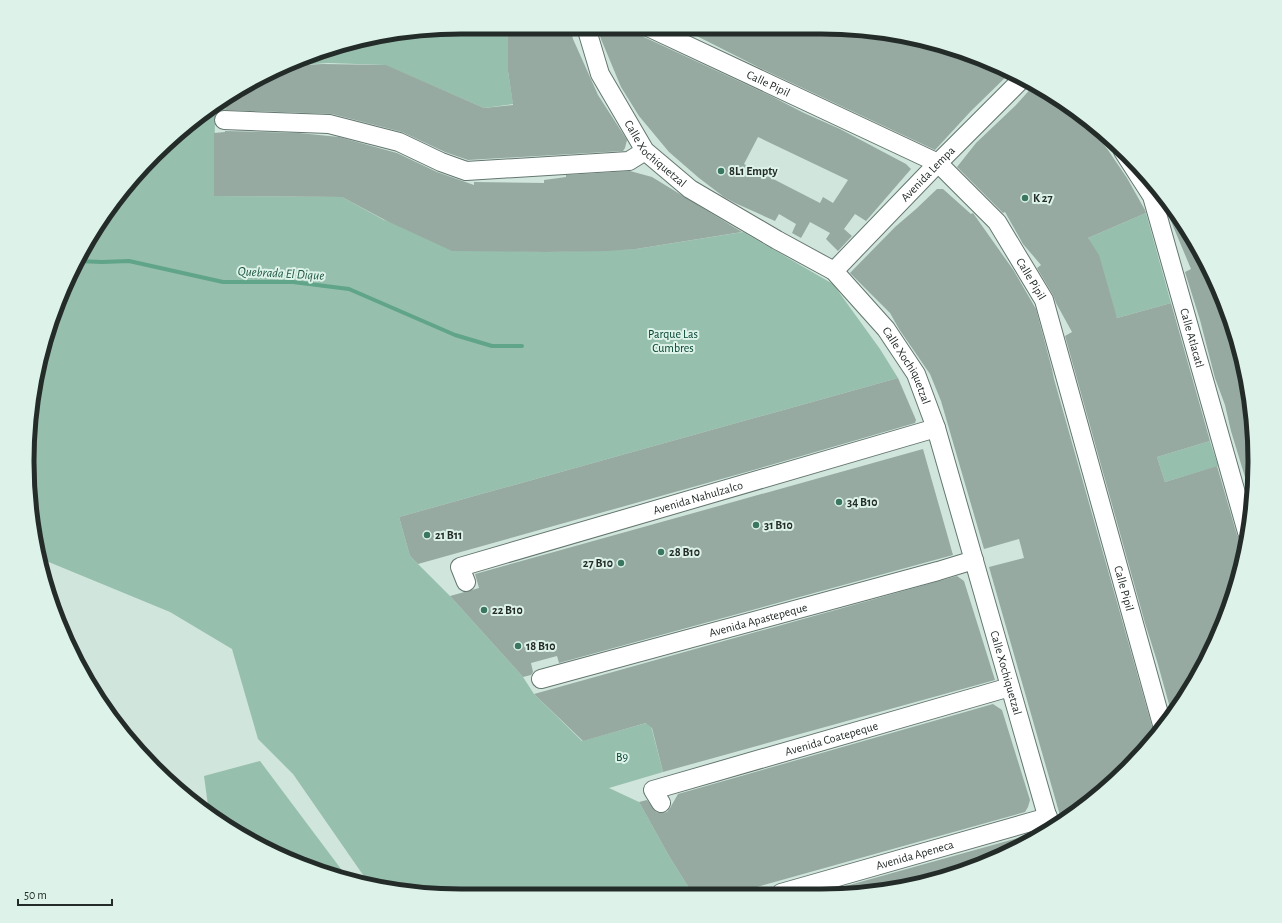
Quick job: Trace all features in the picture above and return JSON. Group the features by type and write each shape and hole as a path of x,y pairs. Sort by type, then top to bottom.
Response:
{"street":[{"name":"Calle Xochiquetzal","path":"588,34 600,74 645,151 690,189 834,271 886,329 916,374 936,428 1049,822"},
{"name":"Calle Pipil","path":"663,34 938,163 997,222 1044,300 1161,721"},
{"name":"Avenida Lempa","path":"834,271 938,163 1019,83"},
{"path":"224,120 329,124 399,142 441,162 466,171 629,161 645,151"},
{"name":"Calle Atlacatl","path":"1141,179 1152,196 1244,520"},
{"name":"Avenida Nahulzalco","path":"463,575 936,428"},
{"name":"Avenida Apastepeque","path":"541,679 974,560"},
{"name":"Avenida Coatepeque","path":"657,796 1010,687"},
{"name":"Avenida Apeneca","path":"796,889 1049,822"}],"green space":[{"path":"508,34 508,71 513,104 484,108 385,65 328,63 304,65 324,57 378,42 434,35"},
{"path":"226,105 226,111 215,112"},
{"path":"215,112 214,196 342,197 384,220 516,251 546,252 636,249 743,232 833,284 880,349 898,378 399,517 410,556 450,596 523,677 534,694 582,741 650,722 663,772 609,788 639,802 690,889 462,889 406,885 365,878 293,774 258,739 232,649 170,612 46,561 42,545 35,489 35,434 42,378 57,324 78,272 91,248 122,201 159,159 201,122"},
{"path":"1146,213 1171,303 1117,318 1088,238"},
{"path":"1210,441 1218,466 1165,482 1157,457"},
{"path":"260,761 343,872 324,866 272,845 224,817 208,806 204,776"}],"building":[{"path":"508,34 572,34 598,95 627,140 623,151 468,160 445,152 402,132 332,114 226,110 226,105 272,78 303,65 323,64 386,65 484,108 513,105 508,71"},
{"path":"599,34 641,34 644,37 840,129 906,164 911,169 866,221 855,214 844,229 852,236 838,251 826,239 830,233 810,222 801,238 792,233 796,224 779,214 775,221 724,197 669,152 639,116 621,87","holes":["758,137 848,180 833,203 823,197 820,203 744,164"]},
{"path":"693,34 820,34 876,38 904,42 931,49 958,57 1006,76 971,111 935,150 762,69"},
{"path":"1030,89 1081,122 1096,135 1108,150 1127,178 1145,210 1146,213 1088,238 1099,255 1117,318 1171,303 1210,441 1157,457 1165,482 1217,466 1237,535 1241,540 1225,599 1215,625 1204,651 1191,675 1170,708 1065,336 1072,332 1037,268 1041,265 1023,244 1005,212 1003,213 957,167 976,143"},
{"path":"225,131 299,133 339,137 397,153 437,172 474,185 474,182 544,183 544,180 566,177 566,175 630,171 652,177 742,232 636,249 607,251 452,251 385,220 342,197 214,196 214,133"},
{"path":"937,189 943,189 971,214 973,213 1014,271 1036,309 1054,379 1153,730 1123,764 1081,801 1060,816 989,567 1024,558 1019,539 984,549 941,401 930,374 899,329 890,313 850,273 895,227"},
{"path":"1167,212 1191,248 1204,272 1225,324 1233,351 1240,378 1247,434 1247,484 1185,272 1191,269"},
{"path":"898,378 916,420 915,423 418,564 410,556 399,517"},
{"path":"923,449 953,555 559,663 557,656 531,663 533,672 531,675 523,677 450,596 479,588 475,574"},
{"path":"957,576 964,581 995,680 663,772 652,728 646,723 583,741 534,694"},
{"path":"993,704 1002,710 1030,800 1025,812 749,889 690,889 639,802 647,800 656,812 667,812 678,794"},
{"path":"1028,835 984,856 931,874 904,881 837,888"}],"waterway":[{"name":"Quebrada El Dique","path":"84,261 129,261 223,282 293,282 349,289 455,335 492,346 522,346"}],"place":[{"name":"8L1 Empty","path":"721,171"},
{"name":"K 27","path":"1025,198"},
{"name":"34 B10","path":"839,502"},
{"name":"31 B10","path":"756,525"},
{"name":"21 B11","path":"427,535"},
{"name":"28 B10","path":"661,552"},
{"name":"27 B10","path":"621,563"},
{"name":"22 B10","path":"484,610"},
{"name":"18 B10","path":"518,646"}],"park label":[{"name":"Parque Las Cumbres","path":"673,341"},
{"name":"B9","path":"622,757"}]}
